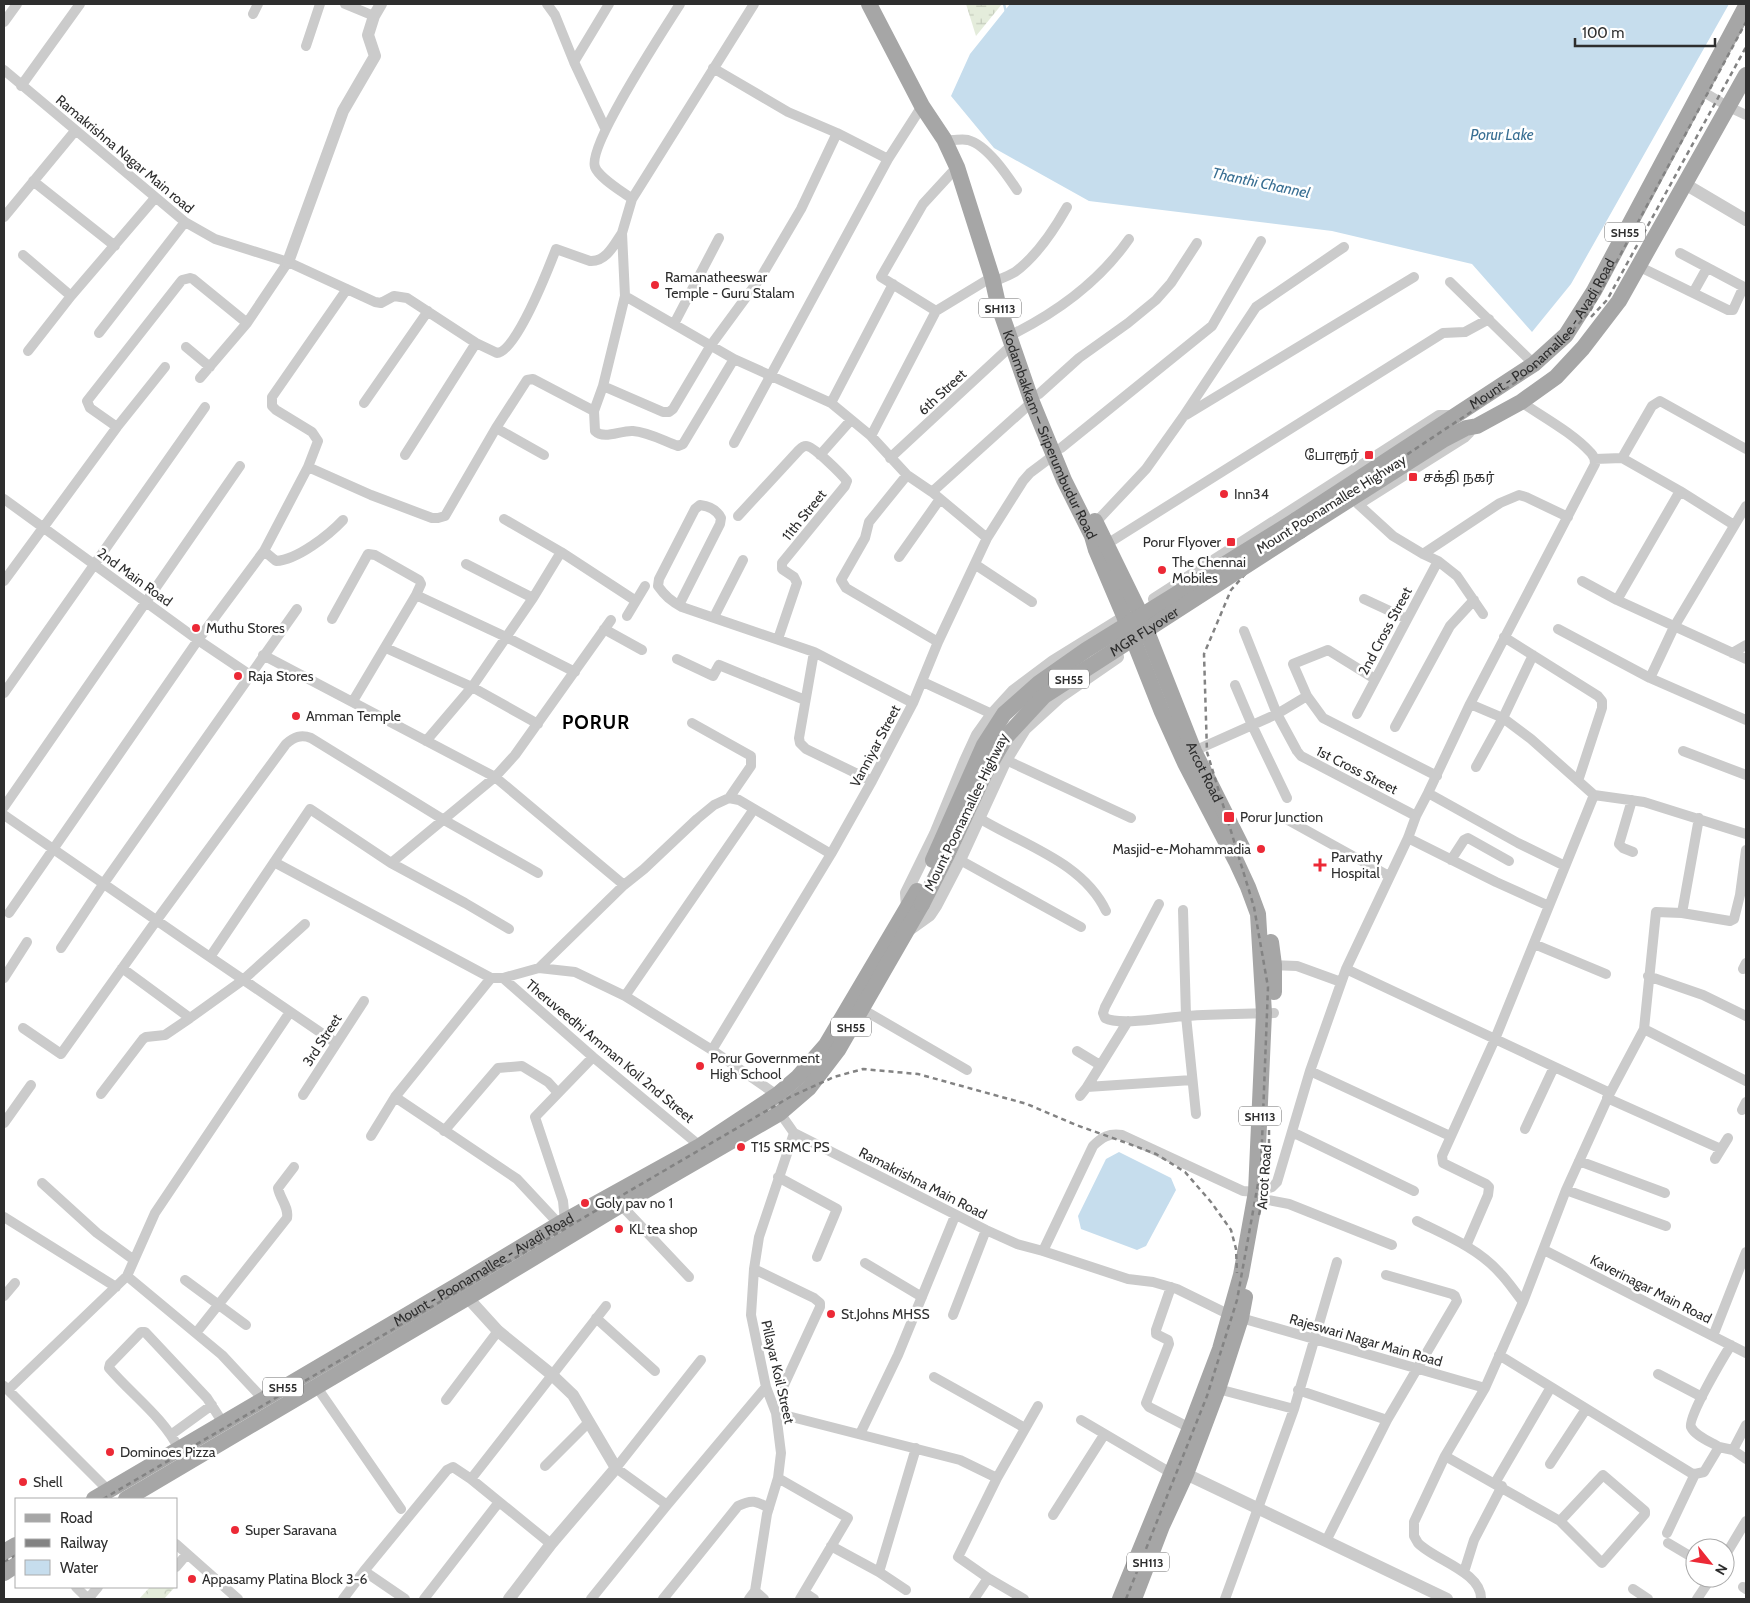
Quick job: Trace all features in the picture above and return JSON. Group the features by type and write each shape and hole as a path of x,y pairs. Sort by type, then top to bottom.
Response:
{"main road":[{"name":"Kodambakkam – Sriperumbudur Road","path":"869,4 965,164 995,279"},
{"name":"Kodambakkam – Sriperumbudur Road","path":"878,4 915,80 922,106 944,139 957,167 1036,398 1096,550 1131,612"},
{"name":"Mount - Poonamallee - Avadi Road","path":"1456,416 1534,364 1566,335 1594,291 1746,6"},
{"name":"Mount - Poonamallee - Avadi Road","path":"1477,426 1521,402 1556,376 1583,348 1618,301 1746,75"},
{"name":"MGR FLyover","path":"1441,434 1456,416"},
{"name":"MGR FLyover","path":"908,930 915,901 984,745 1004,714 1039,684 1086,650 1296,520 1441,434 1477,426"},
{"name":"Kodambakkam – Sriperumbudur Road","path":"1058,451 1107,544 1143,641"},
{"path":"1196,571 1212,597"},
{"name":"Arcot Road","path":"1120,1599 1218,1389 1235,1316 1241,1275 1261,1194 1269,1013 1267,911 1247,858 1194,751 1143,641"},
{"name":"Arcot Road","path":"1143,641 1162,712 1185,763 1248,887 1258,914 1268,965"},
{"name":"Mount - Poonamallee - Avadi Road","path":"96,1498 109,1491 176,1442 223,1423 263,1399 471,1290 621,1205 651,1180 777,1095 798,1077 826,1045 915,901"},
{"name":"Mount - Poonamallee - Avadi Road","path":"471,1290 562,1223 651,1180 780,1113 809,1088 838,1050 908,930"},
{"name":"Arcot Road","path":"1134,1599 1162,1526 1190,1428 1235,1316"},
{"name":"Mount - Poonamallee - Avadi Road","path":"128,1498 316,1386 397,1330"},
{"path":"4,1552 15,1546"},
{"path":"4,1572 15,1566"}],"street":[{"path":"4,22 17,4"},
{"path":"22,86 80,4"},
{"path":"253,14 258,4"},
{"path":"306,46 320,4"},
{"path":"345,4 374,16"},
{"path":"200,378 247,323 288,262 343,111 375,56 368,35 374,16 381,4"},
{"path":"547,4 554,15 605,128"},
{"path":"574,62 609,4"},
{"path":"632,199 596,169 594,157 605,128 680,4"},
{"path":"734,358 686,441 680,446 632,431 599,434 595,431 594,411 603,386 625,296 622,234 632,199 754,4"},
{"path":"713,68 788,112 837,133 888,159"},
{"name":"Ramakrishna Nagar Main road","path":"6,77 22,86 185,222 215,239 288,262 379,304 400,295 428,310"},
{"path":"1700,90 1728,107 1746,115"},
{"path":"734,443 888,159 922,106"},
{"path":"4,217 75,131"},
{"path":"603,386 663,412 669,412 673,409 711,345 766,268 801,210 837,133"},
{"path":"952,140 967,140 979,146 1004,169 1016,190"},
{"path":"936,311 880,276 923,204 957,167"},
{"path":"33,181 115,246"},
{"path":"1685,184 1746,220"},
{"path":"28,351 72,296 156,198"},
{"path":"870,436 936,311 995,279 1014,272 1028,260 1056,227 1067,207"},
{"path":"99,334 185,222"},
{"path":"364,403 428,310 476,343 501,353 506,350 532,308 556,249 590,261 596,261 605,256 622,234"},
{"path":"674,324 719,238"},
{"name":"6th Street","path":"890,458 1015,339 1088,284 1115,259 1129,239"},
{"name":"Vanniyar Street","path":"712,1050 831,854 872,781 922,682 938,642 987,538 1030,473 1212,326 1261,241"},
{"path":"932,492 1079,358 1156,300 1171,283 1197,243"},
{"path":"1096,522 1146,469 1184,417 1256,307 1344,247"},
{"path":"1638,266 1728,310 1733,310 1743,287 1680,253"},
{"path":"23,255 72,296"},
{"path":"1693,293 1707,268"},
{"path":"1184,417 1414,277"},
{"path":"117,427 90,408 87,401 182,280 193,279 247,323"},
{"path":"1450,282 1534,364"},
{"path":"831,403 893,284"},
{"path":"9,913 198,640 264,552 308,467 318,441 316,435 276,410 272,406 272,397 347,289"},
{"path":"625,296 734,358 831,403 870,436 907,475 932,492 987,538"},
{"path":"1107,544 1443,333 1465,332 1489,319"},
{"path":"405,455 476,343"},
{"path":"186,347 210,367"},
{"path":"4,581 117,427 165,367"},
{"path":"308,467 372,495 432,518 441,518 445,516 524,382 529,379 594,411"},
{"path":"1622,458 1652,406 1660,401 1746,449"},
{"path":"1261,1194 1276,1184 1310,1071 1341,982 1408,838 1416,816 1504,637 1595,464 1595,459 1591,453 1521,402"},
{"path":"4,693 205,407"},
{"name":"Mount Poonamallee Highway","path":"915,901 906,893 935,834 964,761 977,735 992,714 1013,691 1070,650 1439,416 1456,416"},
{"path":"738,516 802,448 809,446 820,455 851,420"},
{"name":"Mount Poonamallee Highway","path":"908,930 930,915 960,860 1006,760 1025,729 1060,697 1143,641 1464,437 1477,426"},
{"path":"496,428 544,455"},
{"name":"11th Street","path":"778,639 798,583 794,577 782,568 782,563 847,482 820,455"},
{"path":"1595,459 1622,458 1734,525"},
{"path":"4,807 240,466"},
{"path":"907,475 868,522 865,538 841,580 846,588 938,642"},
{"path":"1617,600 1680,491"},
{"path":"1423,554 1500,502 1519,495 1568,517"},
{"name":"2nd Main Road","path":"5,499 198,640 250,675"},
{"path":"899,557 940,499"},
{"path":"1358,504 1392,536 1438,561 1458,576 1483,614"},
{"path":"680,605 720,524 721,518 718,512 706,506 700,505 695,509 659,580 658,586 664,596 680,605 814,652 912,703"},
{"path":"1650,678 1674,627 1746,506"},
{"path":"504,518 561,552 636,601"},
{"path":"264,552 276,561 287,558 317,543 334,530 343,520"},
{"path":"426,741 472,687 533,598 561,552"},
{"path":"332,620 366,558 371,553 420,580 421,584 416,595 353,701"},
{"path":"714,617 743,560"},
{"name":"2nd Cross Street","path":"1357,714 1438,561"},
{"path":"466,564 533,598"},
{"path":"976,564 1032,602"},
{"path":"1582,581 1617,600 1746,659"},
{"path":"627,616 645,586"},
{"path":"416,595 575,672"},
{"path":"1364,599 1407,619"},
{"path":"1395,727 1450,626 1474,600"},
{"path":"62,948 104,883 297,609"},
{"path":"391,863 495,777 515,756 611,620"},
{"path":"604,629 642,650"},
{"path":"1558,629 1650,678 1746,720"},
{"name":"1st Cross Street","path":"1244,631 1277,714 1301,756 1416,816"},
{"path":"1504,637 1598,696 1602,701 1602,708 1578,781"},
{"path":"1732,653 1746,645"},
{"path":"386,648 472,687 538,724"},
{"path":"1070,650 1087,678"},
{"path":"1375,679 1328,650 1293,664 1307,696 1320,715 1437,776"},
{"path":"814,652 799,738 802,746 872,781"},
{"path":"263,655 495,777 624,885"},
{"path":"1476,767 1503,718 1533,655"},
{"path":"677,659 713,676 719,665 805,700"},
{"path":"922,682 992,714"},
{"path":"1234,684 1287,798"},
{"path":"1194,751 1277,714 1307,696"},
{"path":"1470,704 1503,718 1531,739 1594,796 1632,800 1699,818 1746,834"},
{"path":"539,968 624,885 702,814 714,805 729,798 751,766 751,756 692,723"},
{"path":"23,1028 61,1054 156,921 292,738 305,736 311,738 444,820 538,873"},
{"path":"1683,751 1746,775"},
{"path":"1006,760 1131,818"},
{"path":"1428,794 1518,843 1565,866"},
{"path":"1466,1246 1488,1195 1489,1187 1443,1163 1442,1156 1495,1039 1594,796"},
{"path":"729,798 739,800 831,854"},
{"path":"1632,800 1619,844 1633,852"},
{"path":"210,958 310,809 391,863 509,929"},
{"path":"625,996 754,809"},
{"path":"4,815 336,1043"},
{"path":"979,818 1080,875 1094,890 1106,912"},
{"path":"1286,818 1389,876"},
{"path":"1682,913 1699,818"},
{"path":"1408,838 1549,906"},
{"path":"1451,860 1464,840 1468,838 1509,861"},
{"path":"1481,1599 1476,1585 1464,1572 1421,1546 1414,1536 1414,1522 1445,1456 1484,1388 1523,1302 1566,1190 1608,1096 1644,1029 1656,912 1682,913 1730,921 1736,916 1743,896 1746,850"},
{"path":"960,860 1081,927"},
{"path":"274,862 491,978 503,978 539,968 575,972 625,996 712,1050 777,1095"},
{"path":"1159,904 1103,1012 1103,1016 1107,1020 1128,1021 1186,1016 1269,1013"},
{"path":"1183,910 1186,1016 1196,1114"},
{"path":"101,1094 143,1038 166,1035 243,980 305,924"},
{"path":"4,978 27,942"},
{"path":"1534,944 1606,974"},
{"path":"1268,965 1297,966 1341,982"},
{"path":"122,968 190,1018"},
{"path":"1346,970 1554,1067 1608,1096 1721,1149"},
{"path":"1648,976 1703,995 1746,1016"},
{"path":"370,1136 395,1097 491,978"},
{"name":"Theruveedhi Amman Koil 2nd Street","path":"503,978 593,1057 700,1146"},
{"name":"3rd Street","path":"302,1095 364,1001"},
{"path":"862,1009 967,1070"},
{"path":"109,1491 6,1388 127,1276 155,1213 290,1012"},
{"path":"1080,1096 1128,1021"},
{"path":"1644,1029 1746,1081"},
{"path":"1077,1051 1100,1065"},
{"path":"562,1223 563,1201 535,1117 593,1057"},
{"path":"444,1131 498,1068 522,1066 548,1082 558,1093"},
{"path":"1525,1129 1554,1067"},
{"path":"1310,1071 1450,1136"},
{"path":"1087,1086 1192,1080"},
{"path":"4,1123 31,1085"},
{"path":"395,1097 517,1179 562,1223"},
{"path":"780,1113 794,1133"},
{"path":"1292,1132 1414,1190"},
{"name":"Pillayar Koil Street","path":"752,1595 769,1508 778,1478 781,1453 776,1414 766,1387 751,1315 754,1269 758,1237 794,1133"},
{"name":"Ramakrishna Main Road","path":"794,1133 955,1216 1017,1244 1128,1279 1140,1279 1172,1288"},
{"path":"1043,1251 1093,1146 1106,1135 1112,1133 1122,1135 1244,1191 1261,1194 1290,1204 1392,1245"},
{"path":"1715,1159 1728,1138"},
{"path":"1579,1161 1665,1194"},
{"path":"196,1333 287,1218 287,1209 278,1188 294,1167"},
{"path":"778,1177 837,1209 817,1258"},
{"path":"42,1184 97,1233 134,1260"},
{"path":"1566,1190 1666,1226"},
{"path":"621,1205 689,1277"},
{"path":"860,1434 898,1355 955,1216"},
{"path":"4,1217 116,1287"},
{"path":"1417,1221 1466,1246 1498,1271 1523,1302"},
{"path":"953,1315 986,1230"},
{"name":"Kaverinagar Main Road","path":"1544,1250 1746,1353"},
{"path":"1713,1336 1746,1252"},
{"path":"1225,1599 1294,1409 1337,1262"},
{"path":"865,1263 922,1297"},
{"path":"754,1269 814,1298 820,1303 820,1308 784,1385"},
{"path":"1326,1541 1387,1420 1416,1368 1456,1304 1457,1298 1452,1294 1386,1275"},
{"path":"127,1276 222,1355 263,1399"},
{"path":"185,1280 246,1325"},
{"path":"4,1296 15,1283"},
{"path":"1172,1288 1156,1330 1156,1334 1168,1340 1169,1344 1146,1403 1149,1407 1190,1428"},
{"name":"Rajeswari Nagar Main Road","path":"1172,1288 1235,1316 1484,1388"},
{"path":"471,1290 498,1331 551,1374 573,1395 616,1468 667,1505"},
{"path":"471,1479 551,1374 606,1306"},
{"path":"596,1318 655,1370"},
{"path":"446,1400 498,1331"},
{"path":"212,1405 176,1442 109,1368 110,1364 141,1332 145,1332 207,1398 212,1405 223,1423"},
{"path":"1731,1345 1690,1421 1691,1427 1695,1432 1719,1447 1733,1450 1746,1459"},
{"path":"1499,1355 1695,1474 1704,1472 1719,1447"},
{"path":"509,1599 551,1544 616,1468 701,1360"},
{"path":"1658,1374 1702,1396"},
{"path":"934,1376 1025,1428"},
{"path":"316,1386 402,1509"},
{"path":"592,1599 667,1505 766,1387"},
{"path":"1464,1572 1474,1540 1499,1485 1551,1387"},
{"path":"1218,1389 1294,1409"},
{"path":"1298,1390 1387,1420"},
{"path":"1024,1599 988,1578 958,1557 997,1478 1038,1406"},
{"path":"1550,1464 1586,1409"},
{"path":"776,1414 960,1460 997,1478"},
{"path":"1081,1420 1104,1435 1178,1474 1259,1509 1447,1599"},
{"path":"545,1466 588,1422"},
{"path":"1733,1450 1746,1425"},
{"path":"1054,1515 1104,1435"},
{"path":"879,1572 916,1448"},
{"path":"1445,1456 1560,1521 1602,1563 1645,1514 1645,1511 1603,1475 1560,1521"},
{"path":"343,1599 447,1470 453,1467 471,1479 551,1544"},
{"path":"1685,1552 1667,1538 1695,1474"},
{"path":"778,1478 848,1518 802,1596 814,1599"},
{"path":"662,1599 738,1506 748,1501 757,1502 769,1508"},
{"path":"424,1599 499,1502"},
{"path":"1735,1539 1746,1521"},
{"path":"178,1546 236,1599"},
{"path":"831,1546 879,1572 906,1590"},
{"path":"178,1565 187,1554"},
{"path":"364,1571 405,1599"},
{"path":"974,1599 988,1578"},
{"path":"77,1588 88,1599 97,1588"},
{"path":"1697,1599 1704,1588"},
{"path":"1633,1589 1648,1599"},
{"path":"752,1595 764,1599"}],"green space":[{"path":"966,4 1002,4 976,36"},
{"path":"149,1588 174,1588 164,1599 139,1599"}],"water":[{"name":"Porur Lake","path":"1010,4 1729,4 1571,284 1532,332 1472,264 1332,231 1089,201 994,148 951,96 970,54"},
{"path":"1119,1152 1171,1178 1176,1190 1146,1246 1137,1250 1081,1229 1078,1216 1106,1159"}],"waterway":[{"name":"Thanthi Channel","path":"1004,4 1006,12"}],"railway":[{"path":"1126,1599 1207,1396 1237,1300 1261,1167 1268,987 1254,907 1207,752 1204,654 1231,590 1271,545 1522,378 1555,350 1590,311 1746,22"},
{"path":"1591,317 1607,300 1746,47"},
{"path":"105,1498 790,1097 834,1077 863,1069 918,1074 1027,1104 1076,1125 1156,1154 1185,1172 1211,1202 1231,1230 1236,1249 1237,1273"},
{"path":"1259,1215 1269,1170 1269,1124"},
{"path":"4,1562 15,1556"}],"place":[{"name":"Ramanatheeswar Temple - Guru Stalam","path":"655,285"},
{"name":"போரூர்","path":"1369,455"},
{"name":"சக்தி நகர்","path":"1413,477"},
{"name":"Inn34","path":"1224,494"},
{"name":"Porur Flyover","path":"1231,542"},
{"name":"The Chennai Mobiles","path":"1162,570"},
{"name":"Muthu Stores","path":"196,628"},
{"name":"Raja Stores","path":"238,676"},
{"name":"Amman Temple","path":"296,716"},
{"name":"Porur Junction","path":"1229,817"},
{"name":"Masjid-e-Mohammadia","path":"1261,849"},
{"name":"Parvathy Hospital","path":"1320,865"},
{"name":"Porur Government High School","path":"700,1066"},
{"name":"T15 SRMC PS","path":"741,1147"},
{"name":"Goly pav no 1","path":"585,1203"},
{"name":"KL tea shop","path":"619,1229"},
{"name":"St.Johns MHSS","path":"831,1314"},
{"name":"Dominoes Pizza","path":"110,1452"},
{"name":"Shell","path":"23,1482"},
{"name":"Super Saravana","path":"235,1530"},
{"name":"Appasamy Platina Block 3-6","path":"192,1579"}],"district":[{"name":"PORUR","path":"596,722"}]}
